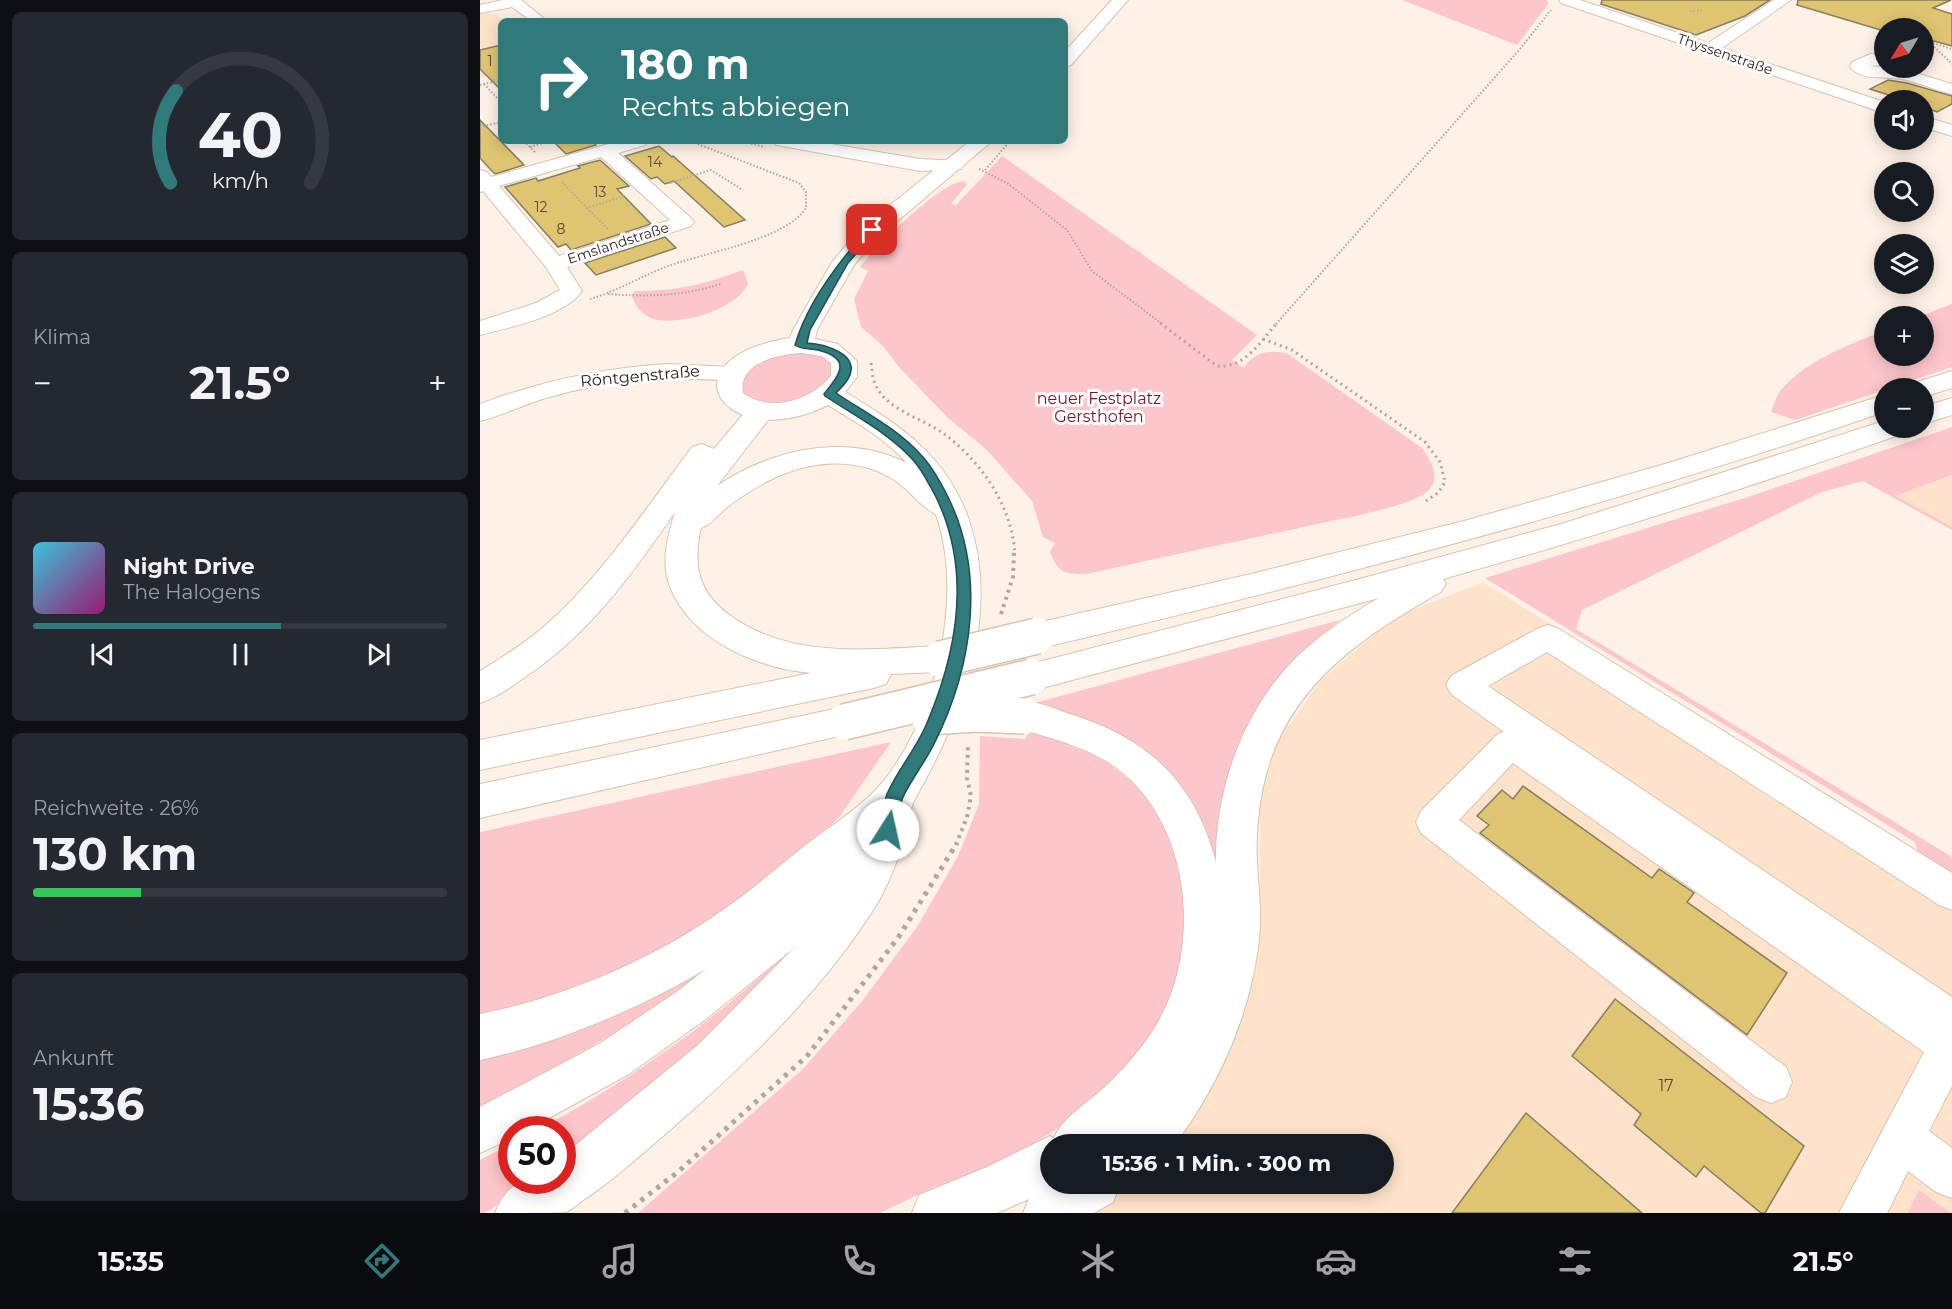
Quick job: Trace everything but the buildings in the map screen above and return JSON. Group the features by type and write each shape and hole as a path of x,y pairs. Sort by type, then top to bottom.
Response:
{"main road":[{"path":"1068,58 1120,0"},
{"path":"801,345 805,330 844,262 867,234 979,144"},
{"path":"744,396 792,409 813,403 829,394 844,377 844,361 829,349 801,345 765,352 748,360 744,396 702,487 687,528 682,558 686,585 700,606 723,628 760,649 784,656 862,670"},
{"path":"1934,385 1952,379"},
{"path":"480,1036 498,1033 588,1004 666,970 729,931 894,796 914,767 946,696 962,633 965,596 964,570 948,510 930,474 918,458 880,426 829,394"},
{"path":"480,689 558,633 598,593 744,396"},
{"path":"480,755 862,670 940,659 1221,593 1453,534 1690,466 1874,406"},
{"path":"1934,412 1952,406"},
{"path":"480,801 844,722 1173,641 1485,555 1700,491 1874,434"},
{"path":"687,528 723,494 754,475 791,462 824,456 865,458 897,469 914,479 948,510"},
{"path":"1153,1134 1163,1123 1191,1080 1215,1033 1223,1007 1233,972 1239,936 1236,858 1237,825 1242,793 1252,760 1280,703 1298,679 1344,636 1394,604 1485,555"},
{"path":"844,722 977,714 1025,716 1088,734 1140,766 1178,814 1190,841 1201,878 1204,906 1202,948 1189,1010 1173,1041 1127,1102 1088,1134"},
{"path":"520,1213 588,1168 714,1061 810,962 862,892 888,830 894,796"},
{"path":"937,1213 1004,1185 1040,1166"},
{"path":"1048,1213 1079,1194"}],"street":[{"path":"1710,49 1776,1"},
{"path":"506,2 521,18"},
{"path":"480,9 506,2 535,18"},
{"name":"Thyssenstraße","path":"1561,2 1874,105"},
{"path":"1874,59 1858,67 1874,72"},
{"path":"1916,78 1952,89"},
{"path":"480,328 556,303 570,294 571,287 555,264 482,182 629,144"},
{"path":"799,144 909,164 955,165"},
{"path":"864,144 924,153 955,165"},
{"name":"Emslandstraße","path":"555,264 684,222 605,151"},
{"name":"Röntgenstraße","path":"480,413 542,391 591,378 700,370 744,396"},
{"path":"1952,893 1548,638 1462,686 1952,1036"},
{"path":"1771,1082 1434,822 1511,743 1952,1036"},
{"path":"480,1131 614,1059 734,973 780,935 837,873 894,796"},
{"path":"1862,1213 1952,1036"},
{"path":"1901,1138 1952,1176"}],"path":[{"path":"955,165 984,170 1007,183 1067,230 1092,271 1217,366 1227,368 1238,365 1263,339 1561,2"},
{"path":"1690,11 1704,10"},
{"path":"1934,44 1952,49"},
{"path":"1934,47 1952,64"},
{"path":"482,85 498,81"},
{"path":"482,85 498,99"},
{"path":"480,127 498,123"},
{"path":"529,147 539,144"},
{"path":"984,170 1007,144"},
{"path":"587,208 711,170 743,190"},
{"path":"562,182 621,242"},
{"path":"608,294 640,298 679,296 721,284"},
{"path":"1263,339 1292,350 1425,442 1440,462 1445,482 1438,493 1426,501"},
{"path":"625,1213 679,1172 807,1056 898,938 939,875 957,843 967,817 971,796 967,778 969,737"}],"shaded area":[{"path":"480,14 496,14 501,18 498,18 498,74 480,78"},
{"path":"1952,475 1952,527 1895,496"},
{"path":"1483,582 1952,875 1952,1213 1079,1213 1108,1194 1394,1194 1394,1134 1173,1134 1197,1108 1236,1026 1260,902 1260,806 1276,744 1321,680 1395,617"}],"green space":[{"path":"1402,0 1546,0 1549,3 1517,45"},
{"name":"neuer Festplatz Gersthofen","path":"1002,156 1257,335 1232,360 1244,368 1253,358 1263,353 1288,354 1422,448 1434,470 1434,481 1431,487 1419,497 1407,502 1346,518 1086,574 1072,574 1060,569 1050,552 1055,543 1043,537 1032,501 987,450 947,417 899,367 883,346 861,327 854,299 868,271 860,267 879,245 939,192 963,181 967,184 951,204 956,205"},
{"path":"743,270 748,283 742,293 720,308 692,318 664,321 653,319 640,310 632,296 634,291 689,286"},
{"path":"1952,304 1952,367 1919,378 1874,378 1874,393 1795,420 1771,412 1781,390 1803,370 1829,354 1874,335 1874,366 1934,366 1934,311"},
{"path":"815,352 831,360 834,377 811,393 781,404 743,395 739,381 763,360 782,354"},
{"path":"1952,427 1952,475 1896,496 1952,527 1952,530 1863,481 1822,492 1582,610 1576,629 1952,857 1952,875 1919,855 1915,842 1485,578 1751,496 1920,438 1934,438 1934,433"},
{"path":"1340,620 1289,667 1265,697 1243,735 1230,778 1219,901 1147,754 1108,728 1070,714 1031,704"},
{"path":"1030,730 1103,759 1132,782 1154,805 1180,860 1187,917 1183,952 1172,995 1148,1039 1120,1079 1079,1115 1049,1134 1040,1134 1040,1139 1010,1158 932,1188 880,1213 638,1213 804,1068 863,1000 917,927 958,856 979,804 980,736 1025,739"},
{"path":"891,742 840,816 797,862 732,915 586,992 480,1019 480,832"},
{"path":"855,881 727,1024 576,1150 576,1116 563,1116 637,1071 700,1026 760,977 814,925"},
{"path":"721,959 635,1021 480,1106 480,1051"},
{"path":"498,1151 498,1194 514,1194 485,1213 480,1213 480,1160"},
{"path":"1919,1190 1950,1213 1908,1213"}],"route":[{"path":"872,230 844,262 805,330 801,345 829,349 844,361 846,372 844,377 836,389 829,394 900,441 918,458 930,474 948,510 958,542 964,570 965,596 964,621 946,696 914,767 894,796 888,830"}]}
